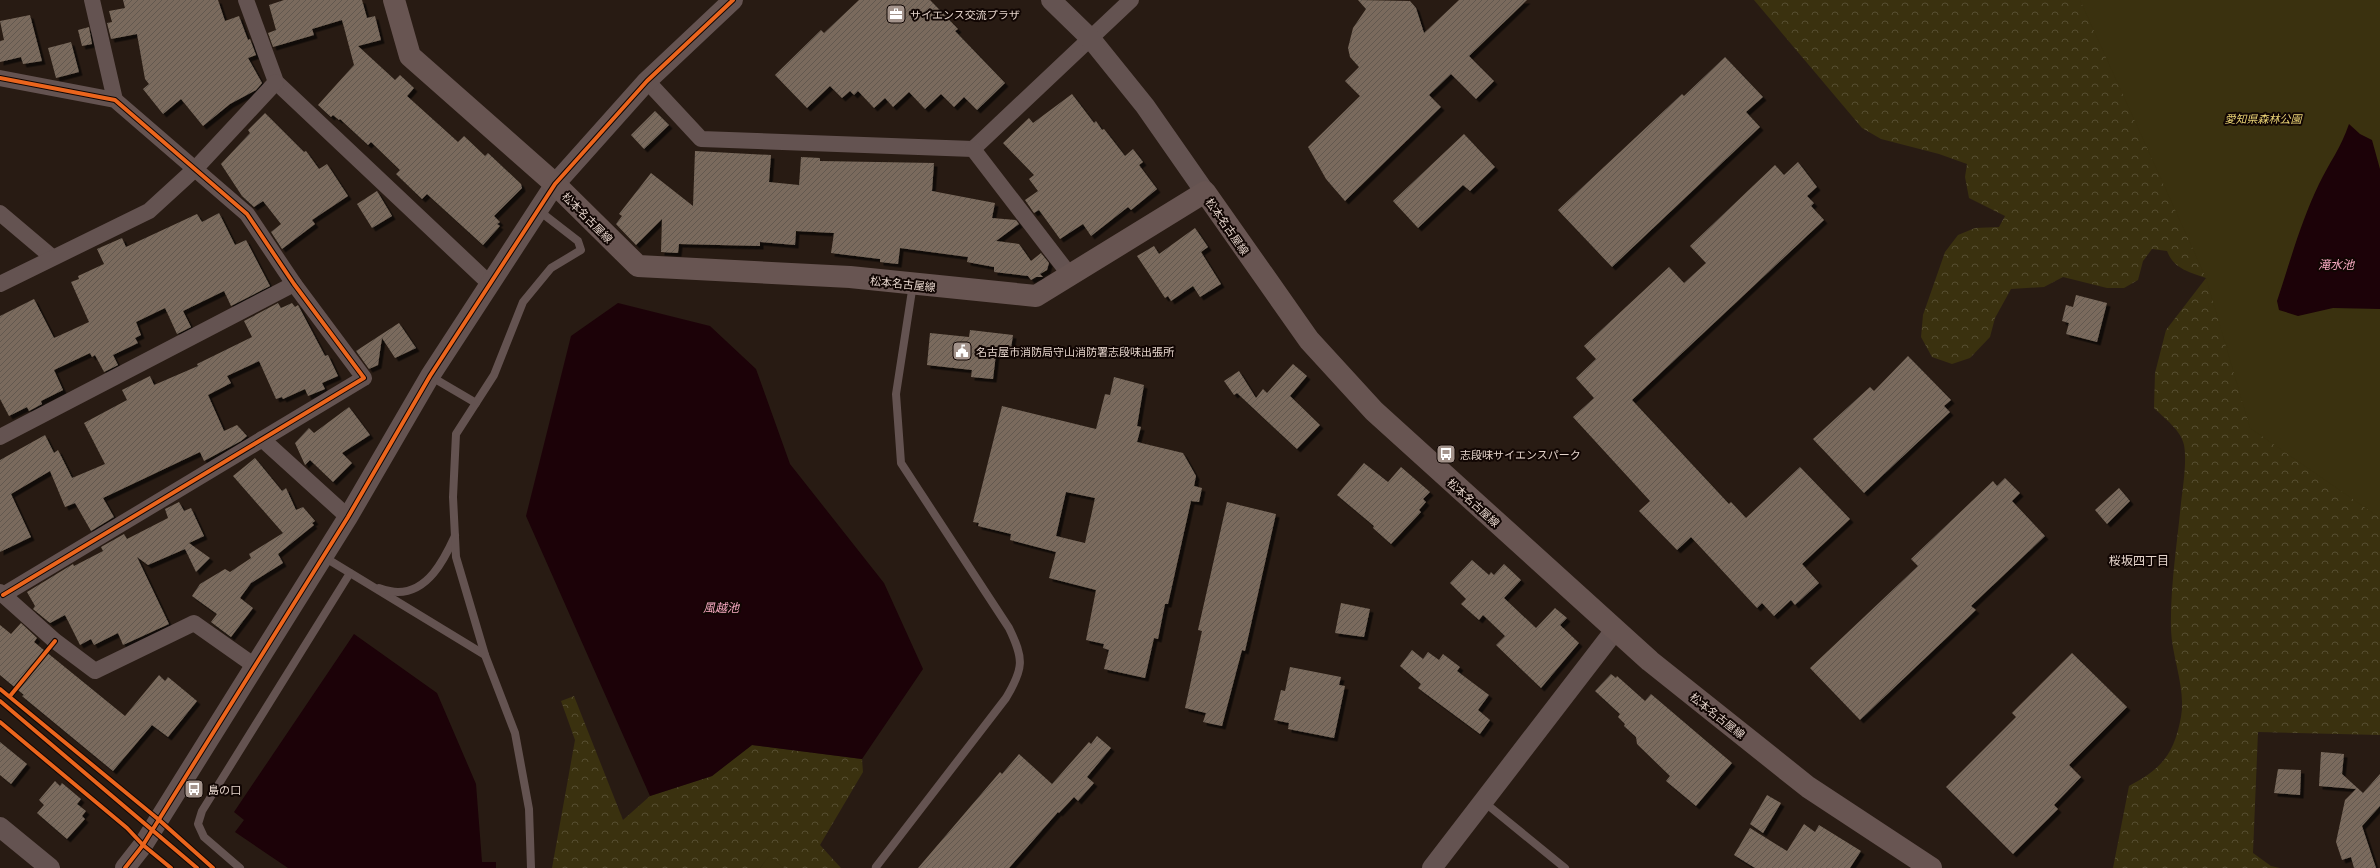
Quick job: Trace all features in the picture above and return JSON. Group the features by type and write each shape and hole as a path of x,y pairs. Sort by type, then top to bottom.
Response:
{"main road":[{"name":"松本名古屋線","path":"394,0 410,56 555,184 638,266 757,271 1036,296 1205,192 1297,324 1339,374 1374,411 1650,661 1808,787 1931,868"}],"street":[{"path":"92,0 115,100"},
{"path":"246,0 276,82 490,284"},
{"path":"126,868 143,844 348,517 430,376 555,184 647,81 732,0"},
{"path":"1051,0 1091,39 1145,106 1205,192"},
{"path":"647,81 701,139 973,149 1131,0"},
{"path":"0,78 115,100 196,168 247,214 294,284 364,378 262,440 2,593 55,641 95,671 194,623 255,666"},
{"path":"0,284 52,257 149,211 196,168 276,82"},
{"path":"973,149 1070,274"},
{"path":"0,213 52,257"},
{"path":"0,437 294,284"},
{"path":"262,440 348,517"},
{"path":"1432,868 1615,630"},
{"path":"0,827 50,868"}],"lane":[{"path":"531,868 529,809 515,733 485,655 456,557 453,497 456,434 494,375 523,302 551,268 582,250 578,241 538,210"},
{"path":"876,867 1006,698 1021,667 1020,650 1009,628 901,463 896,394 913,284"},
{"path":"430,376 476,403"},
{"path":"373,587 397,592 415,589 441,566 455,535"},
{"path":"323,556 485,655"},
{"path":"240,868 204,837 198,824 202,811 350,573"},
{"path":"1484,802 1565,868"}],"green space":[{"path":"1754,0 2380,0 2380,735 2258,732 2253,853 2271,866 2280,868 2113,868 2129,786 2158,767 2170,751 2181,717 2182,695 2172,641 2171,614 2185,451 2182,440 2176,429 2154,408 2155,373 2166,330 2206,278 2188,272 2178,266 2167,251 2152,249 2143,261 2138,280 2124,288 2107,288 2063,277 2044,287 2011,289 1995,318 1990,337 1970,358 1952,364 1932,357 1921,337 1923,315 1945,252 1958,235 1975,228 1999,227 2005,216 1969,198 1965,177 1967,164 1939,154 1881,139 1862,128"},
{"name":"愛知県森林公園","path":"2080,0 2380,0 2380,518 2250,428 2206,278"},
{"path":"574,696 623,820 650,796 712,776 752,745 862,759 863,772 820,845 841,868 784,868 769,857 760,868 552,868 575,740 561,701"},
{"path":"769,856 784,868 760,868"}],"water":[{"name":"滝水池","path":"2349,124 2360,134 2372,140 2380,169 2380,309 2333,308 2298,316 2279,310 2277,301 2307,212 2319,184 2339,148"},
{"name":"風越池","path":"618,303 710,326 756,369 790,464 884,583 923,669 862,759 752,745 712,776 650,796 526,516 571,336"},
{"path":"354,634 437,693 476,784 482,862 496,862 496,868 288,868 235,832 244,820 234,812"}],"building":[{"path":"123,0 218,0 225,21 239,16 248,40 250,39 256,55 248,58 262,83 256,90 230,104 203,126 181,99 163,114 143,89 149,84 145,79 137,34 111,39 107,23 112,22 109,11 125,8"},
{"path":"284,0 362,0 367,18 375,16 381,40 358,46 395,80 400,75 414,88 407,96 458,142 464,136 485,156 488,153 521,184 522,188 494,216 500,222 497,224 500,226 483,245 427,194 422,199 396,174 400,170 371,142 368,145 340,119 339,120 333,115 331,117 318,105 354,65 342,20 312,29 314,35 273,47 268,33 276,30 269,5"},
{"path":"859,0 930,0 958,29 955,31 1005,83 977,110 964,97 954,107 941,94 925,109 909,92 893,107 885,98 874,108 858,91 854,95 850,91 842,98 830,86 807,108 775,75 821,30 824,33"},
{"path":"1358,0 1410,1 1416,8 1424,33 1459,0 1527,0 1469,56 1494,81 1476,99 1451,74 1429,95 1441,107 1345,201 1326,179 1308,147 1360,96 1345,81 1359,67 1350,57 1348,48 1353,28 1366,9"},
{"path":"30,15 42,61 23,64 21,57 0,62 0,41 4,40 0,21"},
{"path":"89,27 92,44 82,46 78,30"},
{"path":"71,42 79,72 56,78 48,48"},
{"path":"1725,57 1763,97 1746,112 1760,127 1612,267 1558,210 1682,94 1684,96"},
{"path":"1072,94 1094,123 1096,121 1102,130 1104,129 1125,156 1133,149 1143,162 1139,165 1157,189 1131,210 1128,207 1091,236 1083,224 1060,239 1039,210 1034,213 1025,200 1038,191 1029,179 1034,175 1003,143 1029,118 1033,123"},
{"path":"655,111 669,125 644,149 631,135"},
{"path":"265,113 304,152 306,151 319,169 327,164 348,196 312,220 315,224 282,249 271,232 281,224 263,201 254,207 242,196 221,164 250,133 248,130"},
{"path":"1464,134 1495,167 1470,191 1463,185 1418,228 1393,201"},
{"path":"695,151 771,155 769,182 799,185 801,157 820,158 820,161 934,163 932,191 995,203 992,218 1016,220 1019,224 996,241 1019,244 1031,261 1041,253 1049,263 1047,270 1040,274 1043,277 1036,277 1031,280 1028,276 994,272 994,267 967,262 968,257 900,248 898,264 880,262 880,259 831,253 834,233 796,231 795,245 760,242 760,246 679,244 678,253 661,252 662,219 636,245 616,224 622,216 619,214 651,173 693,206"},
{"path":"1798,162 1817,187 1807,196 1814,203 1811,206 1824,220 1632,400 1729,504 1731,502 1746,518 1800,467 1850,519 1802,564 1819,583 1795,605 1791,600 1774,616 1762,603 1757,608 1691,537 1677,550 1639,511 1650,501 1573,417 1594,398 1576,378 1596,359 1584,346 1669,267 1684,283 1706,263 1690,246 1775,165 1784,175"},
{"path":"377,191 392,216 372,228 357,204"},
{"path":"219,213 235,245 246,240 270,286 231,306 224,291 183,311 191,327 177,334 165,308 136,322 141,335 135,338 138,343 113,355 118,365 104,372 95,355 92,357 90,353 54,370 63,390 41,401 42,404 29,411 27,407 9,416 0,399 0,316 34,299 54,338 89,322 71,282 79,279 78,276 104,264 97,249 122,238 126,247 197,214 202,222"},
{"path":"1195,228 1208,247 1201,252 1221,284 1200,297 1193,286 1171,301 1168,296 1165,298 1137,256 1154,246 1159,254"},
{"path":"2076,295 2107,303 2097,342 2066,334 2069,323 2062,321 2066,305 2073,307"},
{"path":"278,303 281,308 292,303 295,307 298,305 325,356 328,355 338,376 322,383 325,389 308,396 305,389 283,399 282,397 276,399 259,361 227,376 231,383 208,395 224,431 237,425 247,436 241,441 204,461 200,452 103,498 114,517 91,531 75,503 65,507 50,471 11,494 31,537 0,552 0,460 45,435 54,453 58,450 72,478 105,464 84,423 127,400 122,390 150,376 154,385 198,366 197,364 252,337 244,321"},
{"path":"399,323 416,348 395,358 382,338 378,365 369,369 356,351"},
{"name":"名古屋市消防局守山消防署志段味出張所","path":"970,330 1013,335 1010,355 996,354 993,379 971,377 972,370 927,365 930,333 969,337"},
{"path":"1908,356 1951,400 1944,406 1950,412 1864,493 1813,439 1870,387 1874,391"},
{"path":"1293,364 1307,376 1290,396 1320,425 1297,449 1237,393 1234,395 1224,381 1239,371 1256,398 1263,389 1267,393"},
{"path":"1114,377 1144,385 1137,426 1141,427 1137,442 1183,453 1196,476 1194,486 1202,488 1199,502 1191,501 1168,604 1165,604 1158,639 1154,638 1145,678 1104,669 1109,650 1103,648 1104,644 1086,640 1096,590 1049,578 1056,552 1010,540 1011,534 978,526 979,523 973,522 1002,406 1096,429 1105,394 1110,395","holes":["1066,492 1095,498 1085,543 1056,536"]},
{"path":"349,407 370,435 342,453 352,463 333,482 310,460 305,465 295,443 309,428 314,433"},
{"path":"255,458 282,491 286,488 296,510 303,507 315,521 312,523 314,525 278,554 283,563 251,583 240,598 253,608 231,637 211,622 217,614 192,596 200,584 225,569 230,572 251,558 249,554 283,533 233,476"},
{"path":"1364,463 1388,482 1401,467 1430,492 1423,499 1426,502 1419,510 1421,512 1391,544 1373,528 1374,526 1337,495"},
{"path":"2005,478 2020,493 2012,501 2045,536 1971,606 1976,610 1860,720 1810,668 1918,566 1911,559 1993,481 1997,486"},
{"path":"2119,488 2130,501 2107,524 2095,510"},
{"path":"179,502 184,511 191,508 204,536 189,543 210,558 196,572 185,549 148,565 137,557 169,624 123,645 118,633 94,645 91,639 80,645 65,615 50,623 33,609 35,606 27,592 73,564 74,566 103,551 101,547 124,534 127,539 168,518 165,509"},
{"path":"1227,502 1276,514 1245,651 1242,650 1222,726 1203,722 1206,713 1185,708 1202,631 1198,630"},
{"path":"1472,560 1489,575 1491,572 1494,575 1504,564 1521,580 1504,598 1536,628 1555,608 1567,618 1560,625 1579,643 1541,688 1496,645 1505,636 1483,615 1479,620 1461,604 1466,599 1450,583"},
{"path":"1341,603 1370,609 1364,637 1335,633"},
{"path":"21,623 37,638 34,642 125,716 159,675 165,681 168,677 197,701 168,737 152,725 113,771 22,696 24,695 0,675 0,625 11,634"},
{"path":"1412,650 1423,659 1428,652 1439,660 1443,654 1460,667 1457,671 1489,695 1478,710 1490,720 1480,734 1418,688 1421,684 1400,666"},
{"path":"2072,653 2127,707 2069,765 2081,777 2054,805 2058,809 2013,854 1946,787 2016,717 2012,713"},
{"path":"1290,667 1341,677 1339,685 1345,686 1334,738 1288,729 1289,723 1274,720 1281,690 1285,691"},
{"path":"1611,674 1616,678 1617,676 1645,701 1651,694 1732,763 1696,806 1666,781 1670,776 1637,744 1636,737 1624,726 1625,724 1618,717 1620,714 1595,691"},
{"path":"1097,736 1111,748 1087,777 1094,783 1078,801 1074,797 1059,813 1058,812 1009,868 918,868 1000,772 1002,774 1019,754 1052,784 1089,742 1091,744"},
{"path":"0,742 27,764 11,784 0,775"},
{"path":"2321,752 2344,754 2342,774 2363,793 2380,774 2380,806 2362,826 2376,868 2354,868 2351,857 2342,860 2336,842 2345,800 2356,789 2319,786"},
{"path":"2278,769 2301,770 2300,795 2274,793"},
{"path":"55,781 60,786 62,783 81,799 77,804 86,811 82,816 85,819 67,839 37,813 44,805 39,800"},
{"path":"1767,795 1781,803 1763,833 1750,824"},
{"path":"1804,824 1815,832 1819,825 1861,851 1850,868 1755,868 1734,855 1750,828 1787,851"}],"cycle path":[{"path":"125,868 143,845 348,517 430,376 555,184 647,81 733,0"},
{"path":"0,78 115,100 247,214 294,284 364,378 3,595"},
{"path":"10,696 55,641"},
{"path":"0,689 158,819 213,868"},
{"path":"0,701 197,868"},
{"path":"0,722 127,828 143,845 171,868"}],"place":[{"name":"サイエンス交流プラザ","path":"896,14"},
{"name":"名古屋市消防局守山消防署志段味出張所","path":"962,351"},
{"name":"志段味サイエンスパーク","path":"1446,454"},
{"name":"島の口","path":"194,789"}],"district":[{"name":"桜坂四丁目","path":"2139,559"}]}
